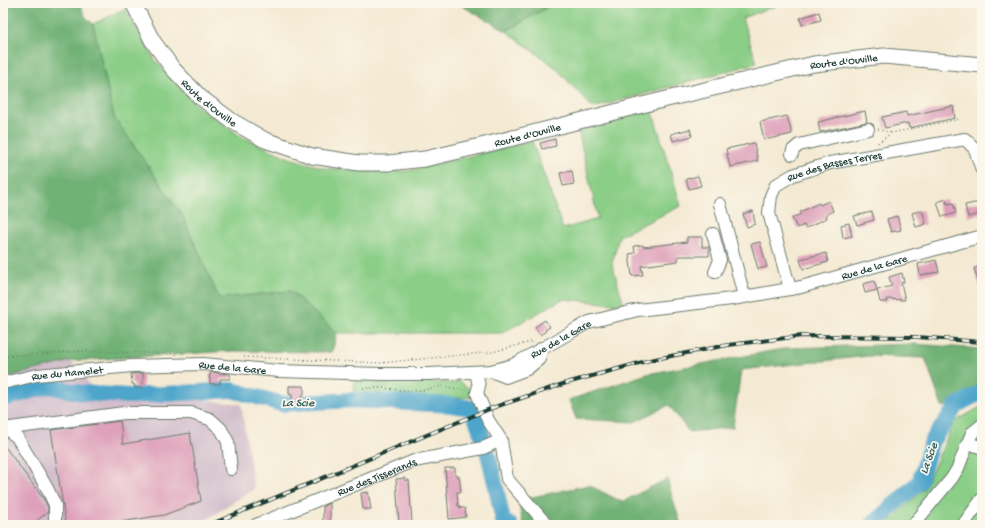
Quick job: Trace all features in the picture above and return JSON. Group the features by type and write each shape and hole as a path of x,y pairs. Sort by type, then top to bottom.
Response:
{"main road":[{"name":"Route d'Ouville","path":"133,3 152,40 172,69 200,97 232,121 265,140 312,156 359,163 388,163 425,159 814,64 884,56 982,65"}],"street":[{"path":"792,154 792,150 799,145 868,129"},
{"name":"Rue des Basses Terres","path":"790,289 769,213 771,196 776,185 793,175 830,163 965,139 975,149 982,170"},
{"path":"720,204 744,296"},
{"path":"713,234 720,260 715,272"},
{"name":"Rue de la Gare","path":"132,366 203,364 279,371 381,374 491,371 513,365 589,322 638,310 801,287 982,236"},
{"name":"Rue du Hamelet","path":"3,383 37,375 132,366"},
{"path":"477,372 478,392 498,442 507,479 546,525"},
{"path":"4,428 124,413 192,412 210,419 221,429 228,442 231,469"},
{"path":"913,525 952,478 958,468 972,433 982,426"},
{"path":"4,428 18,437 47,488 55,505 55,525"},
{"name":"Rue des Tisserands","path":"256,525 414,461 483,448 498,442"},
{"path":"968,445 974,445 982,448"},
{"path":"963,525 982,499"}],"path":[{"path":"869,156 873,147 891,133 959,119"},
{"path":"868,129 880,129 891,133"},
{"path":"238,356 380,363 492,352 534,341 542,348"},
{"path":"3,357 85,351 183,354"},
{"path":"363,388 383,388 409,391 424,390 442,386 478,392"}],"shaded area":[{"path":"71,361 93,389 241,404 254,489 198,525 3,525 3,378"}],"green space":[{"path":"3,3 80,3 85,16 93,24 114,117 182,215 219,298 291,291 337,333 332,352 232,351 71,361 3,378"},
{"path":"457,3 540,3 546,8 506,31"},
{"path":"555,3 785,3 742,18 757,63 593,108 555,67 506,31"},
{"path":"125,9 155,60 197,106 242,137 289,158 324,168 378,172 409,171 532,141 563,229 598,219 578,130 652,109 681,206 619,236 612,264 624,305 563,299 502,333 337,333 291,291 219,299 182,215 114,117 93,24"},
{"path":"913,344 982,349 982,397 942,407 925,358 868,356 741,370 733,427 689,432 669,405 634,422 576,419 569,400 647,374 788,348"},
{"path":"354,380 429,380 433,383 456,383 457,380 470,389 472,397 399,401 354,397"},
{"path":"982,406 982,525 886,525 924,489 954,422"},
{"path":"667,479 681,525 523,525 518,500 589,485 622,502"}],"building":[{"path":"819,12 821,20 802,25 800,18"},
{"path":"953,106 955,118 909,128 908,123 885,128 882,117 906,112 907,116"},
{"path":"865,111 867,122 820,132 818,122"},
{"path":"787,116 792,134 764,140 760,122"},
{"path":"690,129 692,136 673,141 671,134"},
{"path":"555,139 556,146 542,149 540,143"},
{"path":"754,143 758,161 730,167 726,149"},
{"path":"572,171 574,184 563,186 560,173"},
{"path":"698,176 701,186 689,189 686,179"},
{"path":"946,199 947,204 953,203 956,213 942,217 937,202"},
{"path":"829,201 833,211 826,215 827,218 806,228 804,225 797,228 792,218 801,214 800,212 819,203 820,205"},
{"path":"979,202 982,213 968,217 965,205"},
{"path":"922,210 926,224 916,227 912,213"},
{"path":"753,211 755,224 747,227 743,214"},
{"path":"872,212 874,220 857,225 854,216"},
{"path":"897,216 901,230 891,232 887,219"},
{"path":"849,223 852,236 843,238 841,225"},
{"path":"687,237 702,237 702,247 709,247 709,256 678,256 678,261 641,266 643,275 632,276 629,254 635,253 634,246 643,245 643,247 687,242"},
{"path":"760,242 767,267 758,269 751,244"},
{"path":"826,253 828,262 803,269 800,259"},
{"path":"936,260 939,272 920,275 918,264"},
{"path":"982,266 982,288 980,288 974,268"},
{"path":"902,273 904,282 901,283 905,300 887,299 888,302 880,302 877,290 892,286 889,277"},
{"path":"874,281 877,290 865,293 863,284"},
{"path":"545,320 550,327 540,335 535,327"},
{"path":"211,372 230,374 230,379 220,379 220,384 210,384 209,378"},
{"path":"143,373 142,388 135,388 134,384 132,384 131,374"},
{"path":"289,386 304,386 302,403 292,402 292,395 289,394"},
{"path":"120,421 123,444 190,433 201,501 164,515 101,525 66,525 51,430"},
{"path":"3,444 48,507 48,512 31,525 3,525"},
{"path":"445,468 455,468 455,475 457,475 457,477 459,476 461,492 457,492 458,506 460,506 460,508 465,508 466,517 449,519"},
{"path":"405,478 405,481 409,480 412,523 399,525 396,479"},
{"path":"368,492 371,509 363,509 361,493"},
{"path":"330,503 330,525 323,525 323,506"}],"waterway":[{"name":"La Scie","path":"3,399 48,386 82,393 130,396 232,390 282,404 352,400 452,405 471,408 486,449 503,521 510,525"},
{"name":"La Scie","path":"872,525 919,482 932,441 957,405 982,392"}],"railway":[{"path":"209,525 492,408 563,384 650,360 728,345 802,336 917,337 982,342"}]}
